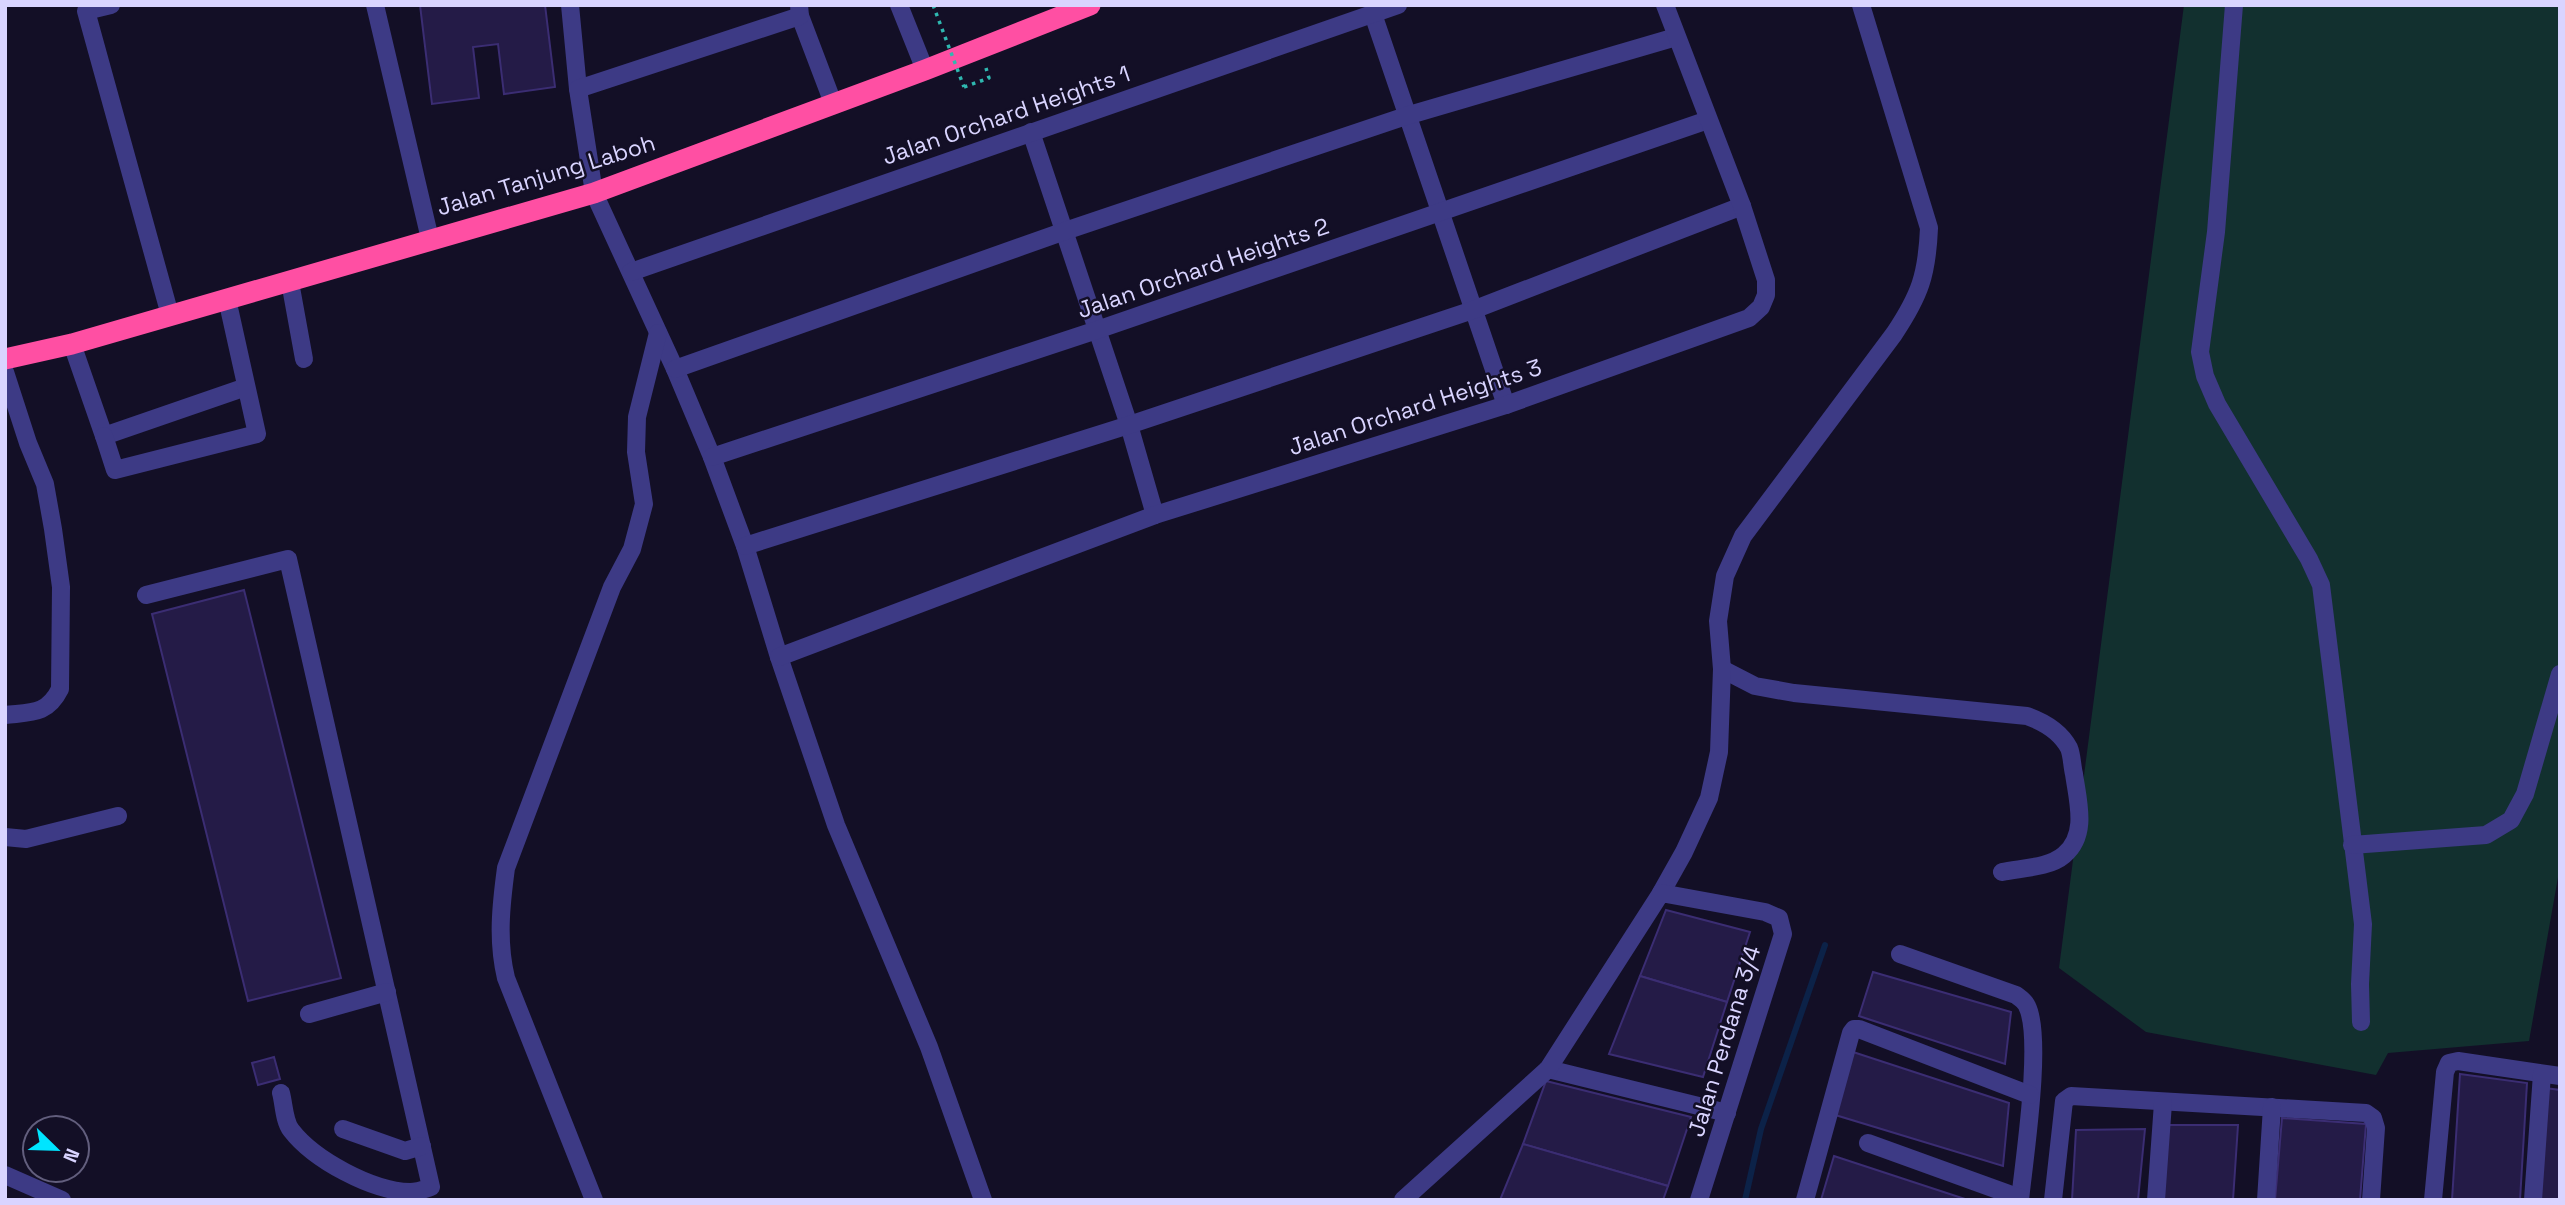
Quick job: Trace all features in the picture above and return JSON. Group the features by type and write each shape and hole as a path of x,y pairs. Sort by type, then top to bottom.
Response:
{"highway":[{"name":"Jalan Tanjung Laboh","path":"5,359 72,344 594,193 925,70 1090,5"}],"street":[{"path":"111,5 85,8 170,315"},
{"path":"375,5 430,239"},
{"path":"570,5 578,89 594,193 675,369 712,457 745,546 835,825 929,1047 983,1200"},
{"path":"898,5 925,70"},
{"name":"Jalan Orchard Heights 1","path":"631,272 1398,5"},
{"name":"Jalan Orchard Heights 3","path":"779,657 1155,515 1506,405 1749,318 1761,307 1766,295 1766,280 1742,206 1665,5"},
{"path":"1403,1200 1548,1069 1684,852 1709,798 1719,752 1722,669 1718,621 1725,576 1742,536 1913,305 1927,264 1929,228 1861,5"},
{"path":"2234,5 2216,232 2200,352 2205,376 2217,404 2309,559 2320,585 2363,924 2361,1022"},
{"path":"578,89 799,10 832,103"},
{"path":"1373,14 1506,405"},
{"path":"675,369 1065,231 1406,116 1676,37"},
{"name":"Jalan Orchard Heights 2","path":"712,457 1097,330 1707,120"},
{"path":"1031,132 1129,425 1155,515"},
{"path":"745,546 1129,425 1473,310 1742,206"},
{"path":"289,282 304,359"},
{"path":"72,344 116,470 257,434 227,299"},
{"path":"594,1200 506,978 500,956 500,913 506,868 612,587 632,549 644,504 636,452 638,417 658,333"},
{"path":"5,372 28,443 45,484 61,587 60,690 47,708 5,715"},
{"path":"104,436 246,387"},
{"path":"146,595 288,559 431,1186 413,1193 388,1189 355,1177 316,1154 289,1128 281,1093"},
{"path":"1722,669 1755,686 1794,693 2027,716 2045,723 2070,749 2081,816 2072,847 2061,858 2002,872"},
{"path":"2352,845 2486,835 2511,820 2525,794 2560,674"},
{"path":"5,838 26,839 118,816"},
{"name":"Jalan Perdana 3/4","path":"1661,892 1766,912 1779,918 1783,934 1699,1200"},
{"path":"1868,1143 2020,1199 2033,1036 2026,1003 2016,995 1900,954"},
{"path":"309,1014 387,992"},
{"path":"1805,1200 1854,1029 2030,1095"},
{"path":"2434,1200 2445,1072 2449,1063 2458,1061 2551,1075 2533,1200"},
{"path":"1548,1069 1727,1113"},
{"path":"2053,1200 2064,1101 2071,1096 2366,1113 2373,1118 2376,1128 2371,1200"},
{"path":"2156,1200 2163,1103"},
{"path":"2266,1200 2272,1107"},
{"path":"343,1129 405,1151 422,1146"},
{"path":"5,1175 62,1200"}],"path":[{"path":"933,5 964,87 989,78"}],"green space":[{"path":"2184,5 2560,5 2560,866 2529,1041 2388,1053 2376,1075 2146,1032 2059,968"}],"building":[{"path":"420,5 545,5 555,87 504,94 498,44 473,47 479,98 432,104"},
{"path":"244,590 341,978 248,1001 152,614"},
{"path":"1666,910 1750,932 1727,1002 1640,976"},
{"path":"1873,972 2011,1012 2005,1064 1859,1016"},
{"path":"1640,976 1727,1002 1703,1077 1609,1054"},
{"path":"1850,1051 2009,1103 2003,1166 1832,1114"},
{"path":"274,1057 280,1079 258,1085 252,1063"},
{"path":"2460,1074 2527,1083 2520,1200 2452,1200"},
{"path":"1546,1081 1691,1117 1668,1186 1523,1144"},
{"path":"2545,1088 2560,1090 2560,1200 2538,1200"},
{"path":"2282,1118 2366,1124 2360,1200 2275,1200"},
{"path":"2169,1125 2238,1125 2233,1200 2162,1200"},
{"path":"2145,1129 2138,1200 2072,1200 2076,1130"},
{"path":"1523,1144 1668,1186 1663,1200 1500,1200"},
{"path":"1834,1156 1968,1200 1821,1200"}],"waterway":[{"path":"1745,1200 1761,1129 1825,945"}]}
